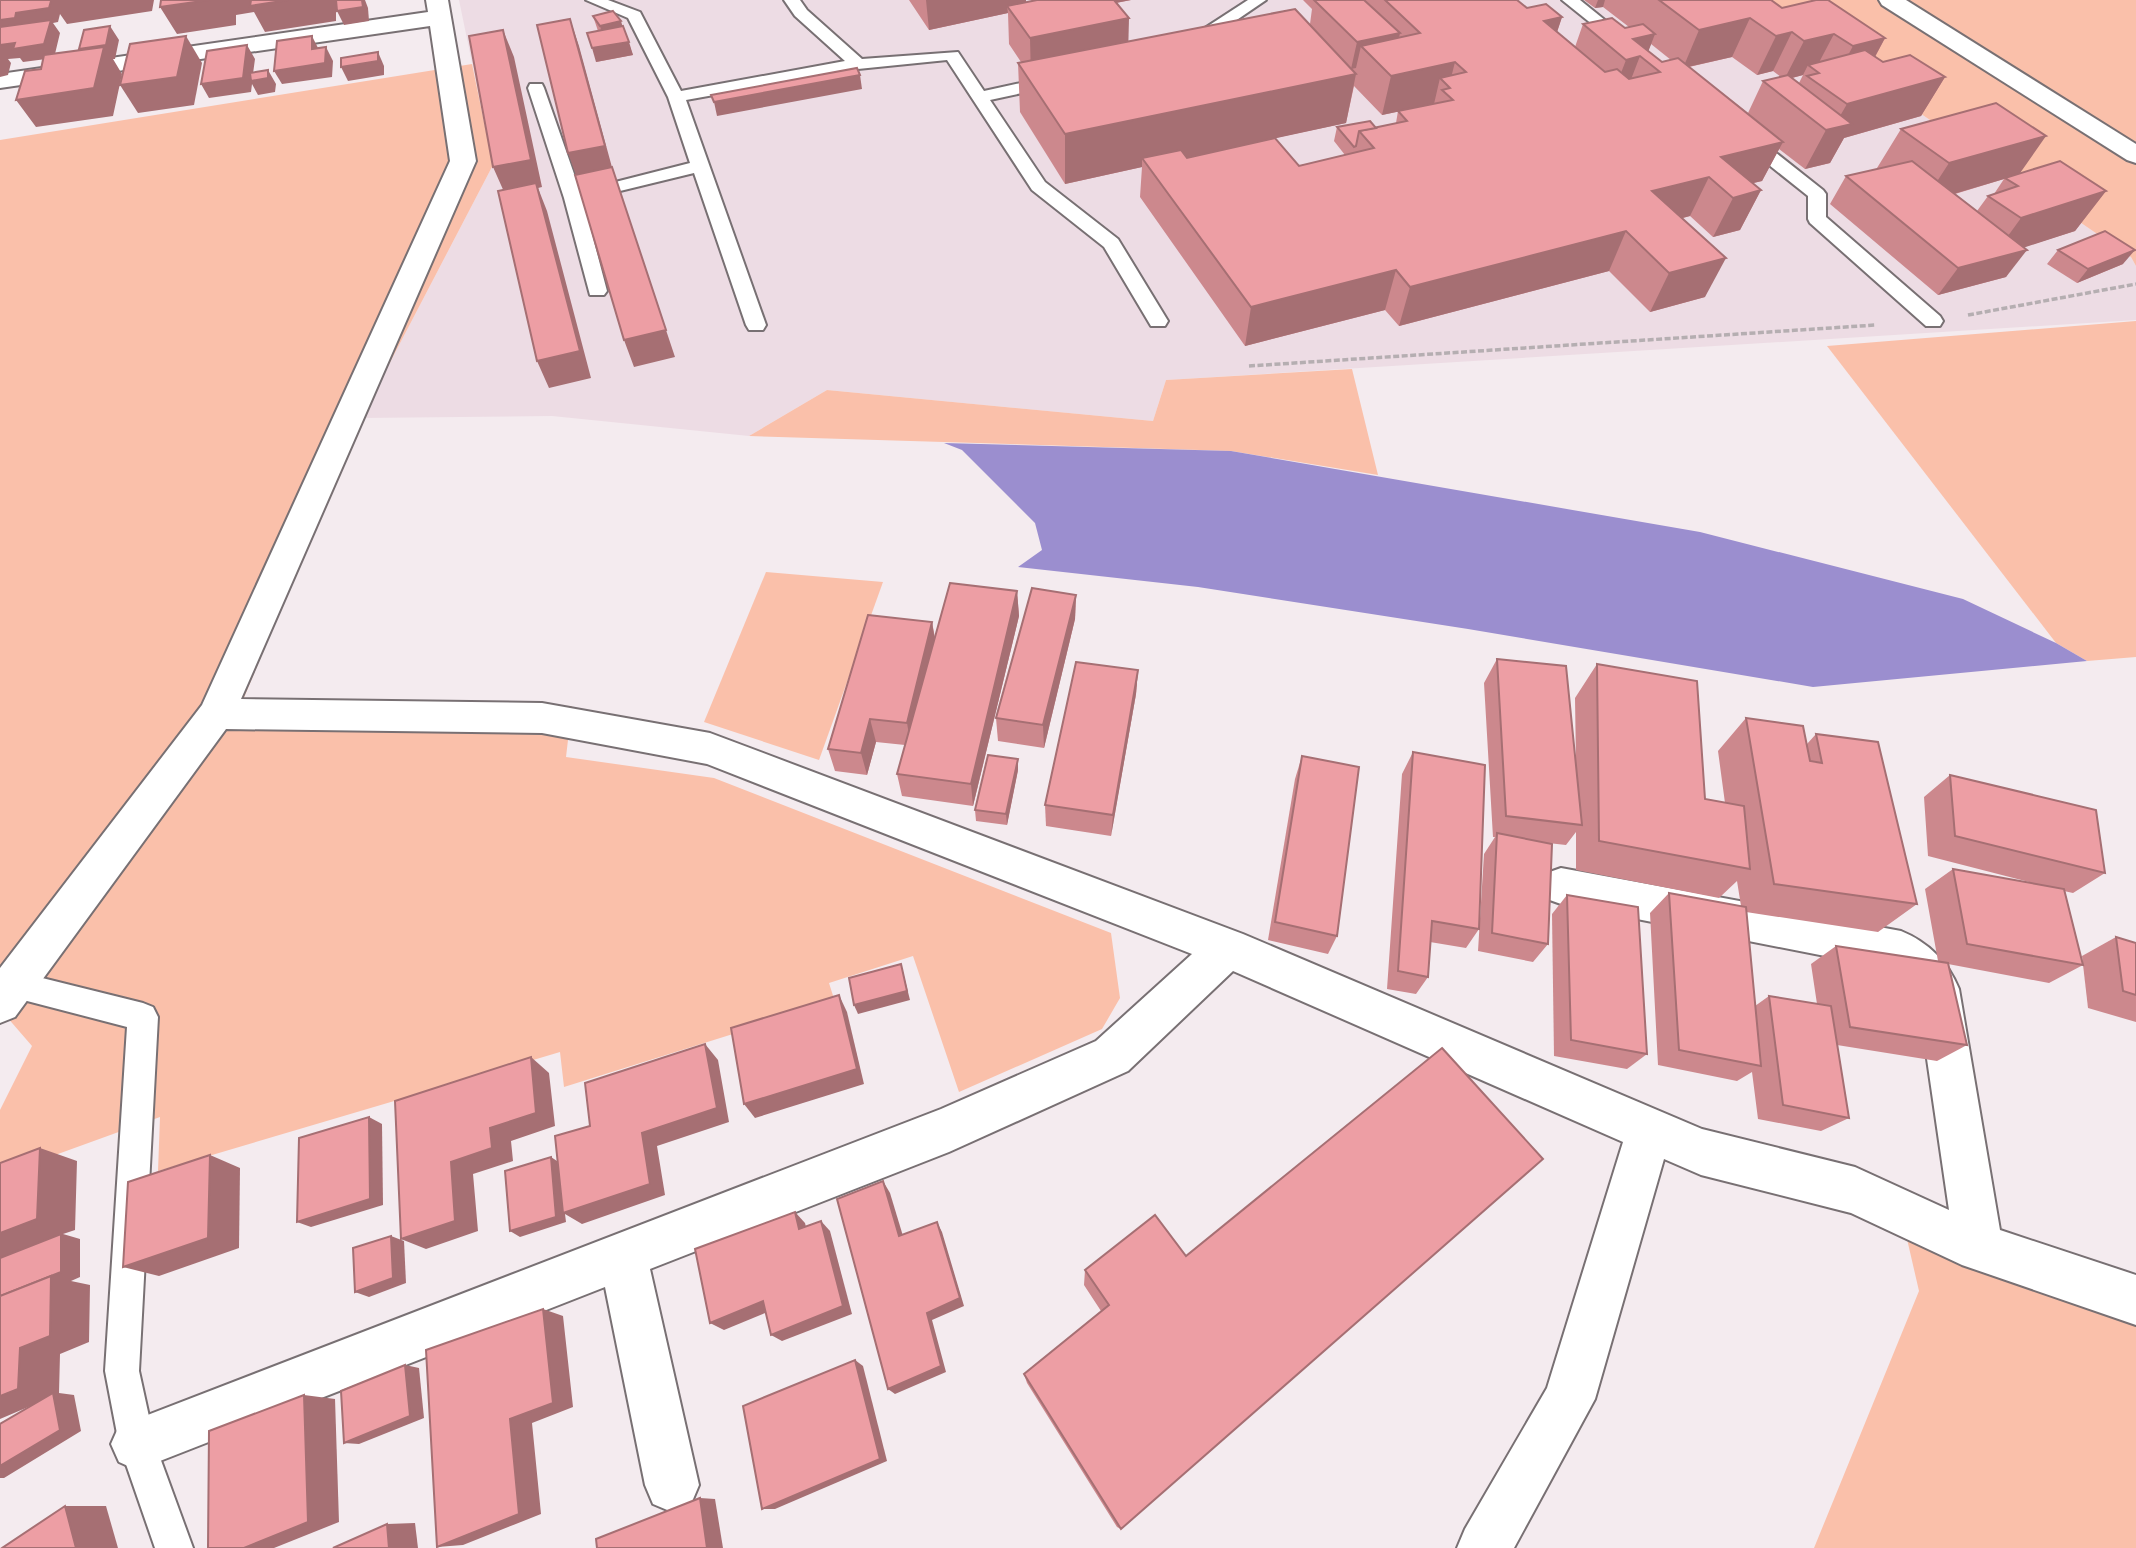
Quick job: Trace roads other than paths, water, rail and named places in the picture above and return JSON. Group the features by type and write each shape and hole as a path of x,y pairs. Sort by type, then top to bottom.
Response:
{"street":[{"path":"1890,0 2136,156"},
{"path":"0,81 439,8 463,161 216,714 7,994"},
{"path":"216,714 542,718 710,749 1228,948 1701,1152 1854,1191 1979,1247 2136,1300"},
{"path":"1561,886 1901,951 1920,966 1938,989 1979,1247"},
{"path":"137,1444 949,1129 1112,1056 1228,948"},
{"path":"1484,1548 1569,1399 1650,1130"},
{"path":"623,1256 672,1485"}],"lane":[{"path":"594,0 634,15 676,97 756,325"},
{"path":"1175,54 1258,0"},
{"path":"1570,0 1635,51"},
{"path":"801,6 858,64"},
{"path":"676,97 858,64 951,55 1038,186 1111,243 1158,321"},
{"path":"980,97 1071,77"},
{"path":"536,88 573,198 597,291"},
{"path":"1731,127 1817,194 1817,219 1933,321"},
{"path":"573,198 701,166"},
{"path":"7,994 143,1017 122,1371 137,1444 174,1548"}]}
